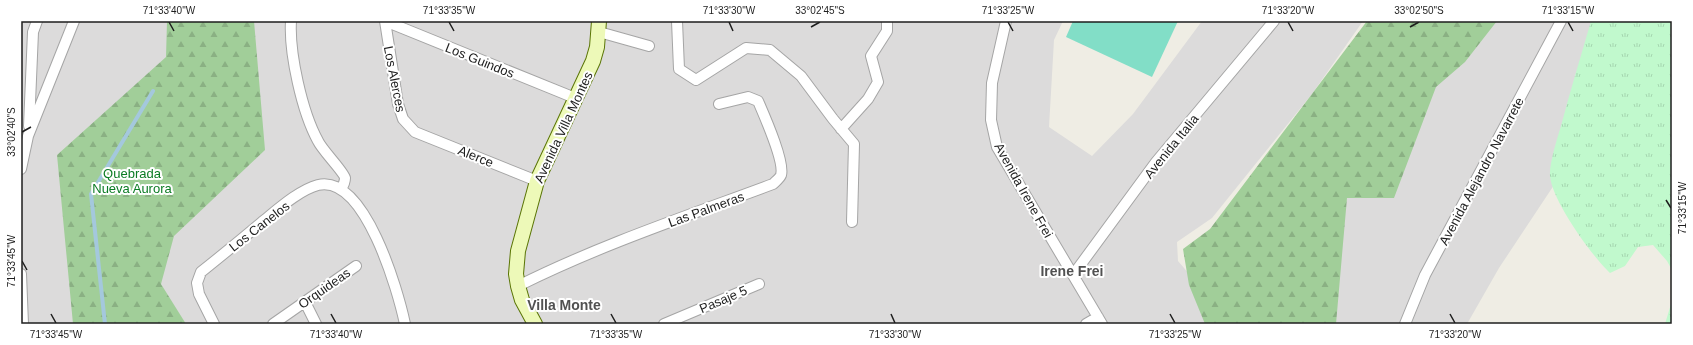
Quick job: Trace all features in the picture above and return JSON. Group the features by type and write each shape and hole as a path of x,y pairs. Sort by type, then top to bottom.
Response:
{"street":[{"path":"21,169 28,136 33,32 37,21"},
{"path":"28,136 74,21"},
{"path":"291,21 295,63 305,108 318,141 344,175 345,181 341,189 355,202 382,249 394,281 405,324"},
{"name":"Los Guindos","path":"385,21 575,98"},
{"name":"Los Alerces","path":"385,21 398,104 403,119 415,132"},
{"path":"677,21 678,69 696,80 746,48 770,50 801,76 854,144 852,222"},
{"path":"841,129 868,99 878,82 871,56 887,31 887,21"},
{"name":"Avenida Irene Frei","path":"1006,21 992,84 991,120 997,147 1100,320"},
{"name":"Avenida Italia","path":"1073,275 1156,162 1274,21"},
{"name":"Avenida Alejandro Navarrete","path":"1405,324 1425,275 1561,21"},
{"path":"599,26 649,46"},
{"name":"Avenida Villa Montes","path":"535,324 522,300 518,286 518,251 537,181 575,98 591,68 599,26"},
{"name":"Las Palmeras","path":"518,286 560,265 664,224 773,184 781,176 782,165 765,116 758,102 748,97 719,104"},
{"name":"Alerce","path":"415,132 537,181"},
{"name":"Los Canelos","path":"214,324 200,294 197,283 201,272 281,207 306,191 318,185 331,184 341,189"},
{"name":"Orquideas","path":"273,324 356,266"},
{"path":"21,274 23,324"},
{"name":"Pasaje 5","path":"664,324 759,284"},
{"path":"305,302 316,324"},
{"path":"1086,324 1100,320"}],"shaded area":[{"path":"21,21 1063,21 1054,40 1049,127 1092,156 1133,114 1202,21 1363,21 1312,94 1212,218 1177,242 1178,261 1196,282 1208,324 21,324"},
{"path":"1487,21 1672,21 1560,176 1499,268 1467,324 1328,324 1340,189 1430,82"}],"green space":[{"name":"Quebrada Nueva Aurora","path":"167,21 254,21 265,150 174,236 161,284 186,324 73,324 57,155 166,57"},
{"path":"1073,21 1178,21 1152,77 1066,37"},
{"path":"1367,21 1497,21 1465,62 1436,87 1394,198 1347,198 1336,324 1205,324 1189,285 1183,249 1210,229"},
{"path":"1591,21 1672,21 1672,270 1667,261 1653,245 1638,247 1625,266 1610,273 1593,254 1574,228 1552,187 1550,171 1555,144"},
{"path":"1672,303 1672,324 1665,324 1671,304"}],"waterway":[{"path":"105,324 91,194 153,91"}],"district":[{"name":"Irene Frei","path":"1072,271"},
{"name":"Villa Monte","path":"564,305"}]}
